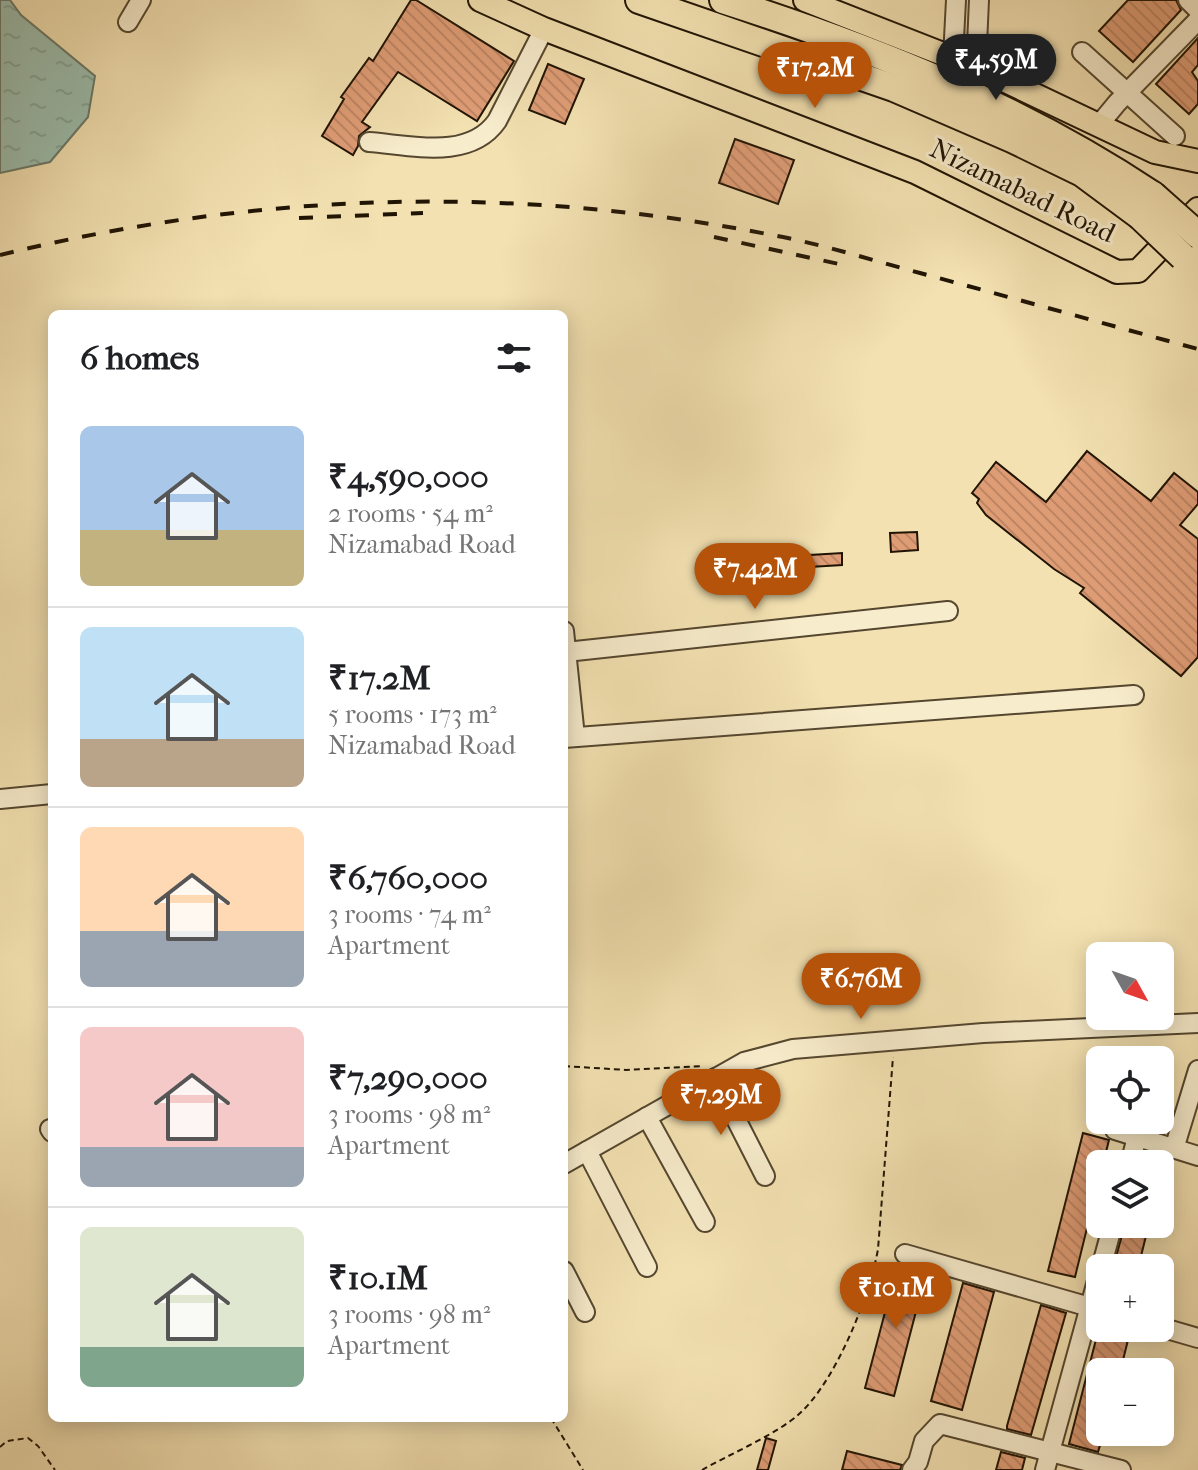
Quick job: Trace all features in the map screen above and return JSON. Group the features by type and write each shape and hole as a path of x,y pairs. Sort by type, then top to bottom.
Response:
{"highway":[{"name":"Nizamabad Road","path":"639,0 907,93 1012,139 1147,206"},
{"name":"Nizamabad Road","path":"723,0 932,75 1094,156 1147,206"},
{"path":"1147,206 1198,235"},
{"path":"1147,206 1190,264"}],"main road":[{"name":"Nizamabad Road","path":"480,0 544,29 915,172 1117,272 1138,271 1198,209"},
{"path":"805,0 976,67 1155,152 1198,161"}],"street":[{"path":"128,22 141,0"},
{"path":"953,58 956,0"},
{"path":"976,67 979,0"},
{"path":"1188,0 1198,10"},
{"path":"1098,126 1198,20"},
{"path":"369,142 445,148 473,142 492,129 544,29"},
{"path":"1082,52 1175,136"},
{"path":"568,652 948,611"},
{"path":"568,694 570,737 1134,695"},
{"path":"0,799 48,794"},
{"path":"568,1162 647,1117 714,1071 793,1049 894,1039 1198,1023"},
{"path":"1174,1149 1198,1070"},
{"path":"714,1071 765,1176"},
{"path":"647,1117 705,1222"},
{"path":"1128,1134 1198,1156"},
{"path":"1134,1150 1137,1137"},
{"path":"587,1151 647,1267"},
{"path":"905,1254 1086,1305"},
{"path":"568,1279 585,1312"},
{"path":"1174,1331 1198,1338"},
{"path":"1045,1470 1086,1336"},
{"path":"912,1470 918,1462 924,1441 940,1424 1121,1470"}],"path":[{"path":"702,1470 798,1415 820,1389 840,1354 874,1276 894,1039"},
{"path":"568,1066 714,1071"},
{"path":"553,1422 583,1470"},
{"path":"0,1447 7,1441 28,1438 38,1446 55,1470"}],"water":[{"path":"0,0 10,0 21,15 95,76 88,117 50,162 0,173"}],"building":[{"path":"411,0 416,0 514,61 477,121 398,72 362,122 370,127 359,136 353,155 322,136 344,99 341,97 369,58 373,61"},
{"path":"1128,0 1176,0 1181,10 1133,62 1099,31"},
{"path":"1198,38 1198,65 1192,72 1198,81 1198,104 1189,114 1156,84"},
{"path":"548,64 584,79 565,124 529,110"},
{"path":"735,139 794,160 778,204 719,183"},
{"path":"1087,451 1151,501 1174,473 1198,492 1198,504 1180,525 1198,539 1198,657 1181,676 1080,593 1084,588 1054,569 986,515 977,503 979,499 972,493 996,462 1046,502"},
{"path":"917,532 918,550 891,552 890,533"},
{"path":"842,553 842,565 810,567 810,555"},
{"path":"1083,1133 1109,1140 1106,1150 1086,1150 1086,1232 1075,1277 1048,1271"},
{"path":"1121,1238 1146,1238 1142,1254 1117,1254"},
{"path":"898,1263 926,1273 894,1396 865,1388"},
{"path":"963,1283 994,1292 962,1410 931,1401"},
{"path":"1041,1305 1066,1313 1031,1435 1007,1429 1007,1426"},
{"path":"1095,1342 1128,1342 1124,1358 1091,1358"},
{"path":"1086,1378 1086,1446 1100,1446 1098,1452 1069,1444"},
{"path":"766,1438 776,1441 768,1470 757,1470"},
{"path":"847,1451 902,1465 900,1470 842,1470"},
{"path":"1001,1452 1025,1458 1022,1470 996,1470"}],"railway":[{"path":"0,255 193,218 289,208 385,202 481,202 578,208 674,219 809,243 1198,349"},
{"path":"299,218 423,213"},
{"path":"714,237 839,264"}]}
